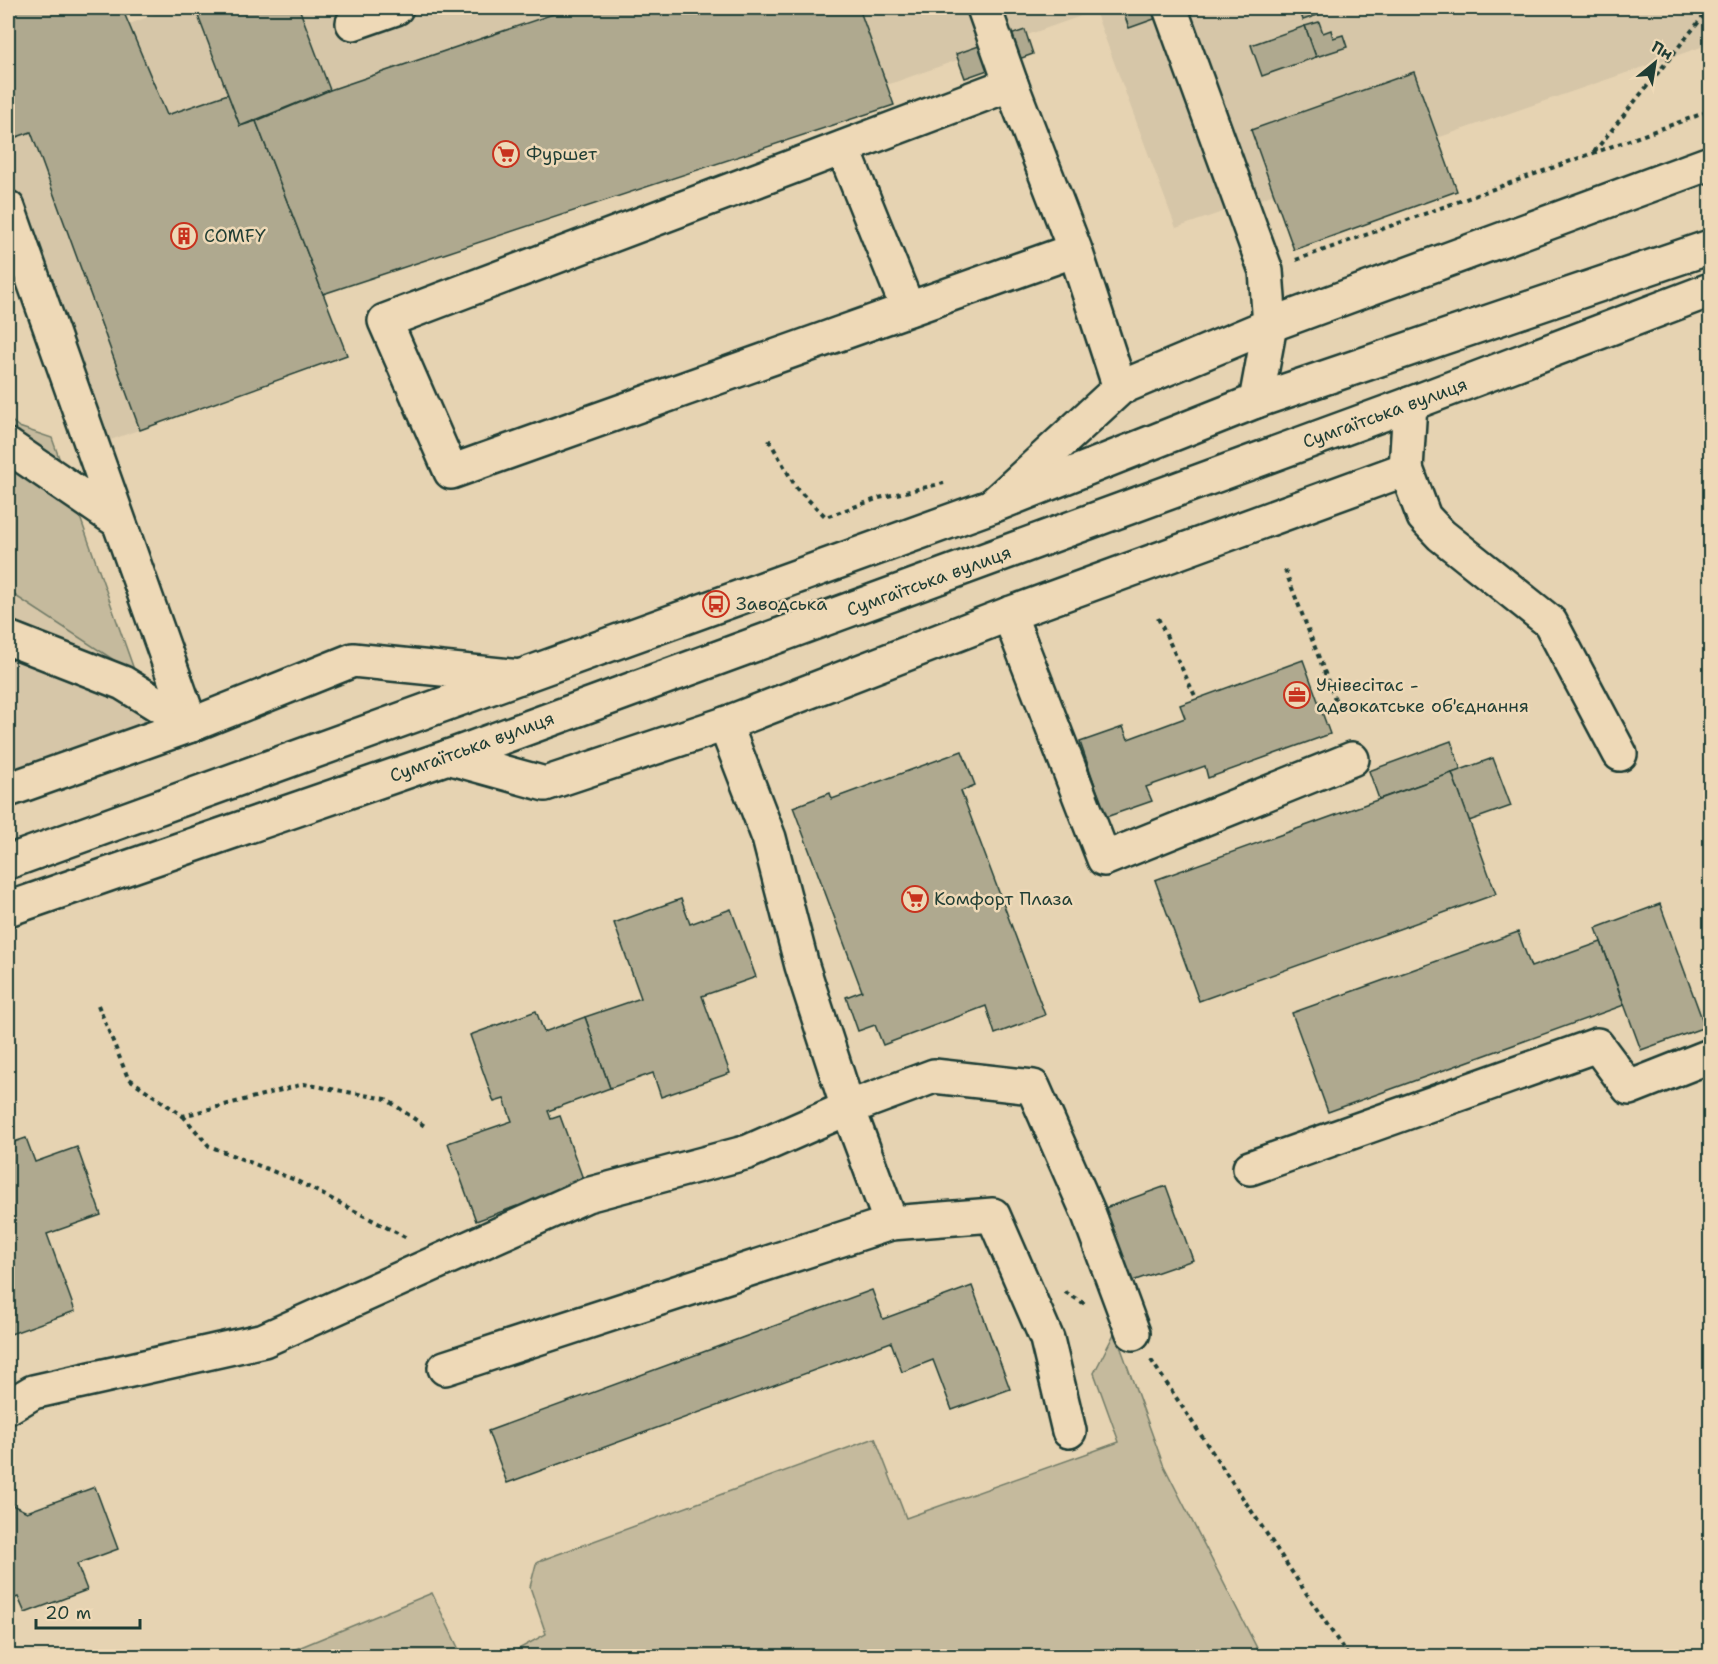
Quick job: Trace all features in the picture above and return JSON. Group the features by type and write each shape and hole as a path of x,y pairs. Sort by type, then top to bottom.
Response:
{"main road":[{"path":"353,23 396,8"},
{"path":"984,8 1075,250 1120,388"},
{"path":"1170,8 1266,271 1270,325 1256,401"},
{"path":"1011,84 385,321 451,472 1075,250"},
{"path":"843,148 908,309"},
{"path":"992,506 1120,388 1270,325 1710,163"},
{"path":"8,208 191,725"},
{"path":"8,862 992,506 1256,401 1710,247"},
{"name":"Сумгаїтська вулиця","path":"8,909 448,757 1410,404 1710,290"},
{"path":"1585,291 1601,333"},
{"path":"1410,404 1406,469 1424,518 1441,535 1550,622 1620,754"},
{"path":"8,446 118,521"},
{"path":"448,757 545,784 724,724 1009,614 1406,469"},
{"path":"1009,614 1104,859 1352,759"},
{"path":"8,638 123,683 191,725"},
{"path":"8,790 191,725 354,660 520,677"},
{"path":"724,724 769,838 802,966 848,1108 891,1223"},
{"path":"1251,1168 1598,1045 1629,1088 1710,1056"},
{"path":"8,1407 33,1392 264,1340 587,1195 748,1152 848,1108 934,1076 1033,1087 1088,1212 1133,1333"},
{"path":"445,1368 891,1223 993,1215 1047,1339 1069,1431"}],"path":[{"path":"1592,154 1710,8"},
{"path":"1266,271 1710,111"},
{"path":"769,440 797,489 826,517 879,498 944,483"},
{"path":"1285,570 1340,712"},
{"path":"1158,618 1196,699"},
{"path":"98,1005 128,1078 183,1116 209,1146 295,1180 447,1258"},
{"path":"183,1116 304,1084 386,1099 426,1127"},
{"path":"1064,1292 1133,1333 1348,1656"}],"shaded area":[{"path":"171,8 1710,8 1710,44 1176,228 1095,11 887,85 894,105 323,294 347,355 77,452 8,259 8,71"},
{"path":"8,418 19,427 52,438 137,678 134,673 8,591"},
{"path":"8,591 134,673 188,708 8,771"},
{"path":"1115,1332 1163,1464 1261,1656 506,1656 546,1634 530,1587 536,1564 542,1560 875,1438 906,1518 1119,1442 1094,1373"},
{"path":"432,1593 462,1656 279,1656"}],"building":[{"name":"COMFY","path":"8,8 122,8 167,115 228,94 240,126 256,121 347,355 140,430 31,132 8,140"},
{"path":"195,8 299,8 330,90 240,126"},
{"name":"Фуршет","path":"571,8 859,8 894,105 323,294 256,121 330,90"},
{"path":"1122,8 1185,8 1129,28"},
{"path":"1299,8 1331,8 1332,10 1303,20"},
{"path":"1319,22 1323,33 1331,30 1333,38 1343,35 1347,47 1316,57 1305,26"},
{"path":"1305,26 1316,57 1262,76 1251,45"},
{"path":"1025,30 1033,54 965,78 956,54"},
{"path":"1414,72 1457,191 1294,250 1251,130"},
{"path":"1303,660 1330,734 1208,778 1205,766 1146,787 1152,801 1106,817 1080,742 1123,727 1128,739 1185,718 1180,705"},
{"path":"1451,741 1461,770 1379,799 1369,771"},
{"name":"Комфорт Плаза","path":"962,751 975,785 961,791 1045,1015 995,1034 986,1006 883,1045 875,1025 858,1031 846,997 862,991 793,807 830,793 832,799"},
{"path":"1493,758 1511,806 1469,821 1452,773"},
{"path":"1452,773 1496,894 1199,1001 1155,880"},
{"path":"681,899 690,924 731,909 756,977 702,996 730,1073 661,1097 653,1073 610,1088 585,1017 641,998 614,923"},
{"path":"1660,904 1705,1027 1641,1050 1596,928"},
{"path":"1518,932 1531,967 1601,942 1624,1005 1328,1112 1292,1013"},
{"path":"536,1011 544,1032 585,1017 610,1088 548,1111 551,1119 560,1116 586,1187 519,1210 517,1206 476,1221 448,1143 512,1121 504,1099 494,1102 470,1035"},
{"path":"26,1138 35,1162 77,1147 101,1215 47,1234 75,1311 8,1335 8,1144"},
{"path":"1166,1186 1193,1260 1121,1285 1094,1212"},
{"path":"972,1286 1010,1389 952,1410 933,1360 902,1372 891,1342 507,1483 488,1431 872,1290 883,1319"},
{"path":"95,1487 118,1549 77,1564 87,1590 25,1613 18,1597 10,1600 8,1593 8,1510 10,1504 27,1512"}],"place":[{"name":"Фуршет","path":"506,154"},
{"name":"COMFY","path":"184,236"},
{"name":"Заводська","path":"716,604"},
{"name":"Унівесітас - адвокатське об'єднання","path":"1297,695"},
{"name":"Комфорт Плаза","path":"915,899"}]}
